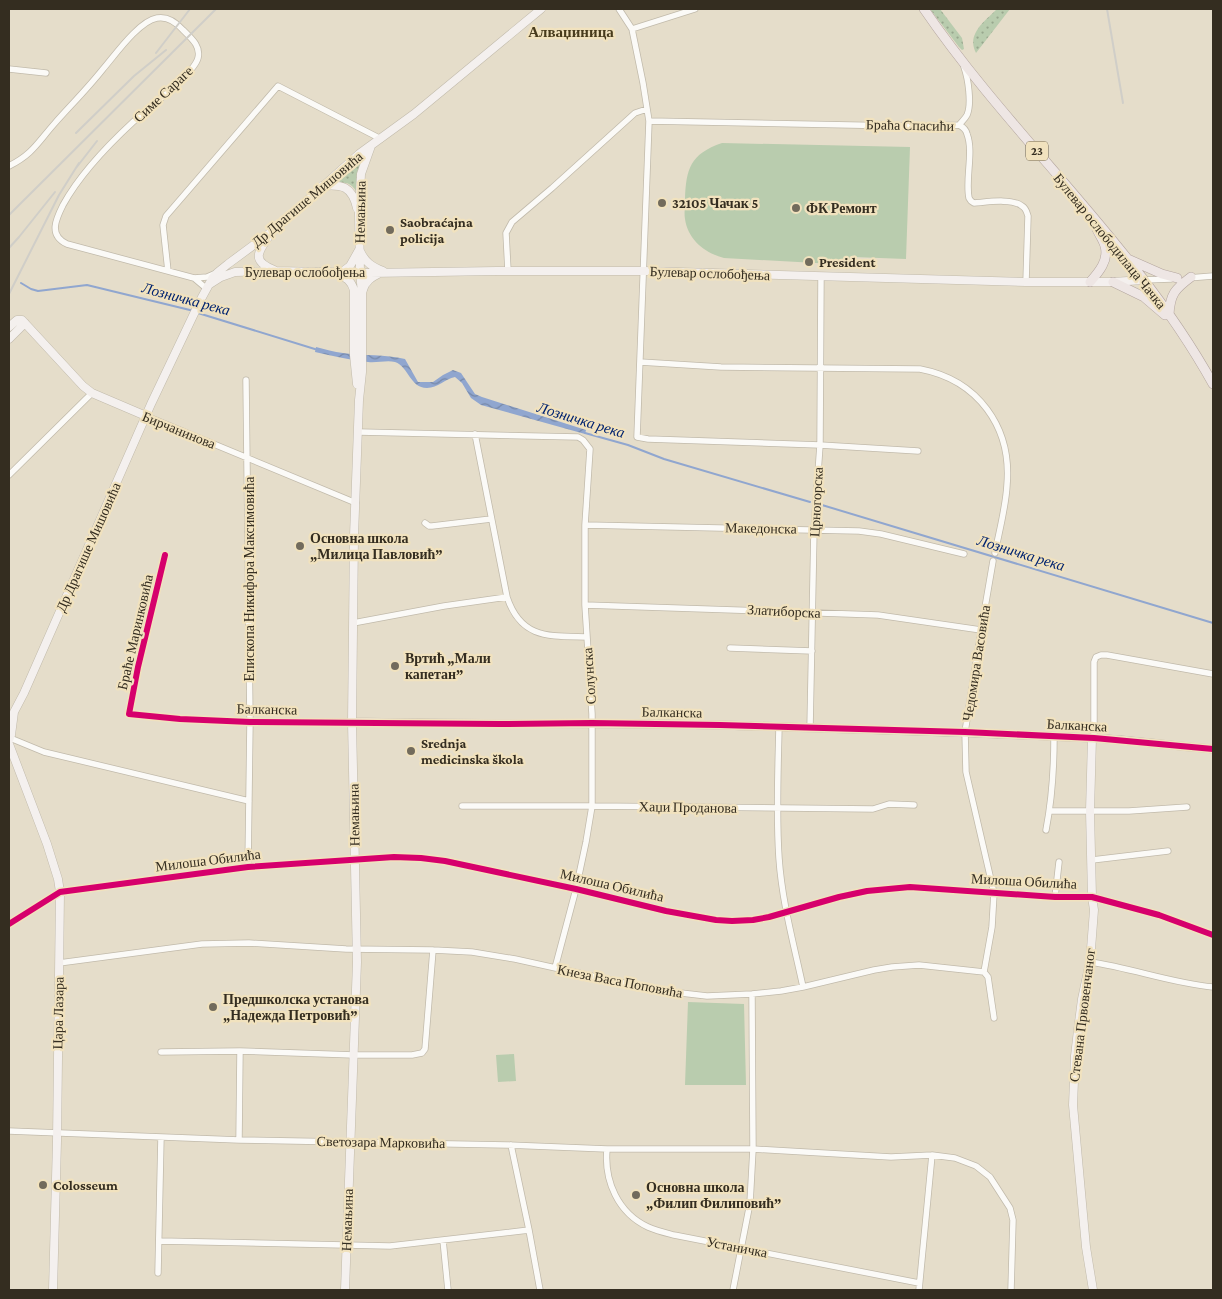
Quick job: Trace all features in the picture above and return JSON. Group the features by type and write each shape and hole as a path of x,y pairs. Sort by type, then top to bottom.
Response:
{"main road":[{"name":"Булевар ослободилаца Чачка","path":"924,9 997,104 1144,280 1198,357 1213,384"},
{"path":"1090,282 1102,267 1106,251 1093,217"},
{"path":"1127,258 1162,274 1177,278"},
{"path":"1172,318 1170,302 1174,292 1192,277"},
{"path":"1114,282 1144,297 1172,318"}],"street":[{"name":"Др Драгише Мишовића","path":"9,736 11,714 24,693 146,416 195,311 208,286 218,272 272,231 322,186 414,114 541,9"},
{"path":"619,9 632,29 649,121 637,436 648,439 820,445 918,451"},
{"path":"632,29 695,9"},
{"name":"Симе Сараге","path":"9,166 19,161 32,150 122,46 144,24 158,18 175,22 196,44 199,55 195,65 132,123 83,174 71,190 59,213 55,222 55,228 57,236 67,244 194,278 208,286"},
{"path":"959,125 967,115 969,98 966,72 962,60"},
{"path":"9,69 46,73"},
{"path":"168,271 164,219 278,86 381,139"},
{"path":"508,271 506,233 512,222 635,113 647,109"},
{"name":"Браћа Спасићи","path":"649,121 901,126 959,125 965,128 969,143 968,194 971,202 1013,202 1023,206 1026,210 1028,216 1026,282"},
{"name":"Немањина","path":"346,1290 357,949 352,722 356,503 359,400 362,372 359,214 361,174 371,146"},
{"path":"322,186 336,185 347,189 352,194 359,214"},
{"path":"272,231 259,252 258,258 266,267 276,271"},
{"path":"359,248 366,261 385,272"},
{"path":"338,272 350,266 359,248"},
{"name":"Булевар ослобођења","path":"208,286 221,277 235,272 276,271 644,271 1026,282 1114,282 1213,276"},
{"name":"Симе Сараге","path":"194,278 208,277 218,272"},
{"name":"Немањина","path":"338,272 351,281 354,290 354,355 359,400"},
{"path":"362,293 369,279 385,272"},
{"name":"Црногорска","path":"810,728 814,529 820,445 821,276"},
{"path":"9,327 17,320 22,320 25,324 9,339"},
{"name":"Бирчанинова","path":"25,324 83,386 92,393 356,503"},
{"path":"640,362 721,367 920,369 948,376 973,393 992,416 1001,434 1005,449 1007,486 995,553"},
{"name":"Епископа Никифора Максимовића","path":"246,380 250,722 248,867"},
{"path":"9,475 92,393"},
{"path":"359,432 474,434 507,597 515,616 538,633 551,636 586,637"},
{"name":"Солунска","path":"474,434 578,437 585,442 590,452 585,525 585,605 592,723 592,806 576,889 554,968"},
{"path":"425,523 432,526 491,519"},
{"name":"Македонска","path":"585,525 859,531 881,534 964,554"},
{"name":"Браће Маринковића","path":"130,714 138,667 165,555"},
{"name":"Чедомира Васовића","path":"984,972 992,927 994,893 966,772 965,732 993,561"},
{"path":"353,623 444,606 507,597"},
{"name":"Златиборска","path":"585,605 878,615 981,630"},
{"path":"730,648 812,651"},
{"path":"1093,738 1094,662 1096,657 1107,655 1213,674"},
{"name":"Балканска","path":"130,714 180,720 250,722 592,723 965,732 1093,738 1213,749"},
{"path":"779,727 779,859 787,912 803,987"},
{"path":"9,736 44,752 249,802"},
{"name":"Цара Лазара","path":"9,736 47,844 60,892 54,1290"},
{"path":"1046,830 1050,811 1054,737"},
{"name":"Стевана Првовенчаног","path":"1093,738 1090,811 1094,910 1090,962 1082,999 1077,1038 1072,1105 1086,1247 1093,1290"},
{"name":"Хаџи Проданова","path":"462,806 873,809 889,804 914,805"},
{"path":"1050,811 1129,811 1187,806"},
{"path":"1092,860 1168,851"},
{"name":"Милоша Обилића","path":"9,924 60,892 248,867 394,857 445,861 576,889 666,911 716,920 752,920 867,891 910,887 1055,897 1092,897 1159,915 1213,935"},
{"path":"1055,897 1059,862"},
{"name":"Кнеза Васа Поповића","path":"59,963 202,944 250,943 357,949 433,950 472,952 515,959 655,990 707,996 752,994 803,987 892,967 919,965 984,972"},
{"path":"161,1052 240,1051 412,1056 422,1053 425,1049 433,950"},
{"path":"1090,962 1213,988"},
{"path":"984,972 988,977 994,1018"},
{"path":"733,1290 750,1203 753,1149 752,994"},
{"path":"239,1140 240,1051"},
{"name":"Светозара Марковића","path":"9,1132 607,1149 753,1149 891,1157 932,1155 955,1158 976,1166 990,1177 1010,1208 1013,1220 1011,1290"},
{"path":"158,1273 161,1137"},
{"path":"511,1145 540,1290"},
{"name":"Устаничка","path":"607,1149 606,1166 614,1194 622,1206 638,1221 657,1231 919,1283"},
{"path":"919,1290 932,1155"},
{"path":"159,1241 390,1246 529,1230"},
{"path":"442,1240 448,1290"}],"green space":[{"path":"930,9 940,9 962,38 964,49 962,50 959,47"},
{"path":"997,9 1010,9 976,53 973,40 975,34 982,23"},
{"name":"ФК Ремонт","path":"722,143 910,147 906,259 853,257 852,265 724,258 710,253 698,244 687,226 685,219 686,189 689,171 696,158 711,147"},
{"path":"361,161 363,163 358,191 356,191 350,184 341,183 339,180"},
{"path":"688,1002 744,1004 746,1085 685,1085"},
{"path":"514,1054 516,1081 498,1082 496,1055"}],"water":[{"path":"316,347 343,353 390,356 405,359 418,382 433,382 453,370 461,373 475,394 586,430 585,434 481,405 471,398 462,383 455,377 435,387 421,387 413,381 404,368 395,362 368,362 348,359 315,352"}],"waterway":[{"name":"Лозничка река","path":"21,283 38,291 87,285 194,311"},
{"name":"Лозничка река","path":"198,313 318,350"},
{"name":"Лозничка река","path":"585,433 628,445 664,459 810,502"},
{"name":"Лозничка река","path":"822,505 1213,623"}],"railway":[{"path":"156,53 190,9"},
{"path":"9,215 216,9"},
{"path":"1107,9 1123,103"},
{"path":"76,133 134,76 166,50"},
{"path":"76,168 97,141"},
{"path":"9,294 59,195 79,163"},
{"path":"9,248 55,192"}],"cycle path":[{"path":"165,555 138,667 129,714 180,719 250,722 592,723 965,732 1094,738 1213,749"},
{"path":"9,924 60,892 248,867 394,857 445,861 576,889 666,911 716,920 753,920 867,891 910,887 1055,897 1092,897 1159,915 1213,935"}],"place":[{"name":"32105 Чачак 5","path":"662,203"},
{"name":"ФК Ремонт","path":"796,208"},
{"name":"Saobraćajna policija","path":"390,230"},
{"name":"President","path":"809,262"},
{"name":"Основна школа „Милица Павловић”","path":"300,546"},
{"name":"Вртић „Мали капетан”","path":"395,666"},
{"name":"Srednja medicinska škola","path":"411,751"},
{"name":"Предшколска установа „Надежда Петровић”","path":"213,1007"},
{"name":"Colosseum","path":"43,1185"},
{"name":"Основна школа „Филип Филиповић”","path":"636,1195"}],"district":[{"name":"Алваџиница","path":"571,32"}]}
